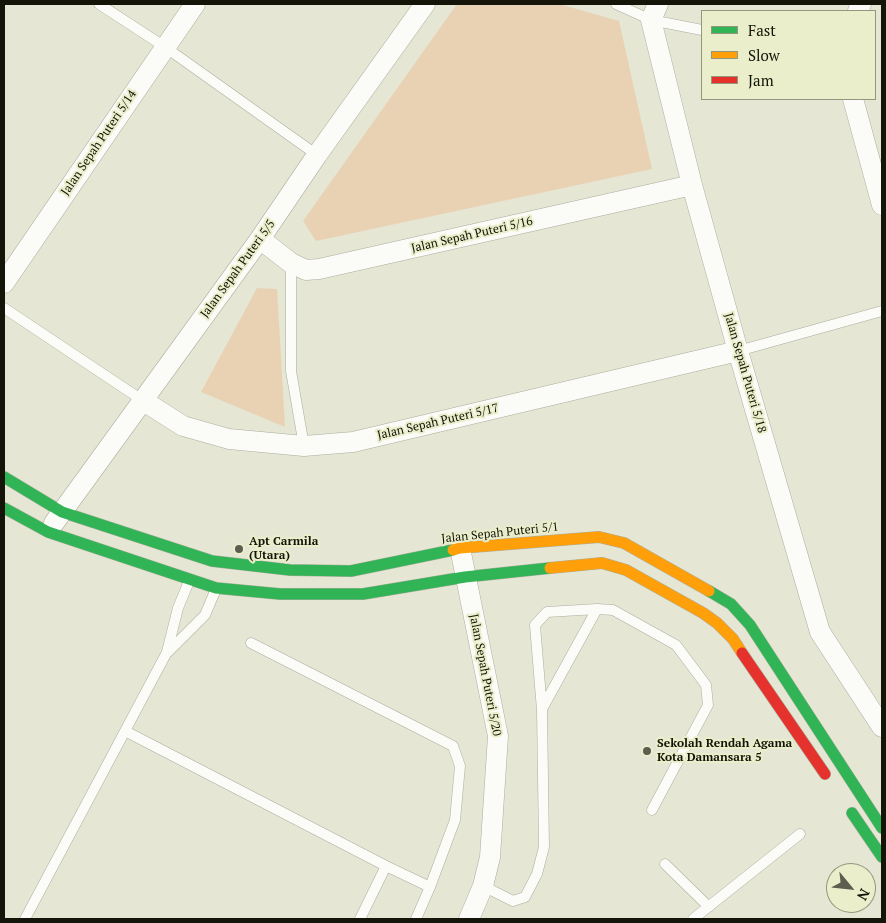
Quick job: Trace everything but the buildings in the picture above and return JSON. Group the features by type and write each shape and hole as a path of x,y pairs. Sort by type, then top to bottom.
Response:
{"street":[{"name":"Jalan Sepah Puteri 5/14","path":"4,283 195,4"},
{"name":"Jalan Sepah Puteri 5/5","path":"48,532 260,239 317,155 425,4"},
{"name":"Jalan Sepah Puteri 5/18","path":"655,12 692,185 820,632 882,727"},
{"path":"853,100 882,205"},
{"name":"Jalan Sepah Puteri 5/16","path":"260,239 291,264 306,270 319,269 692,185"},
{"name":"Jalan Sepah Puteri 5/17","path":"142,400 183,426 229,439 304,446 353,442 738,351"},
{"name":"Jalan Sepah Puteri 5/1","path":"4,477 62,512 212,561 290,570 351,571 460,548 599,537 624,543 731,604 750,625 882,828"},
{"path":"4,508 48,532 216,588 280,594 363,594 465,577 602,563 626,570 704,613 733,639 832,785"},
{"name":"Jalan Sepah Puteri 5/20","path":"460,548 498,736 490,857 483,886 469,919"},
{"path":"843,801 882,857"}],"lane":[{"path":"99,4 317,155"},
{"path":"616,4 655,12 701,30"},
{"path":"291,264 290,371 304,446"},
{"path":"4,308 142,400"},
{"path":"738,351 882,311"},
{"path":"25,919 168,652 178,608 190,579"},
{"path":"168,652 205,615 216,588"},
{"path":"483,886 513,901 525,897 537,874 544,847 542,710 535,625 547,612 596,609 613,610 676,645 706,685 708,705 652,810"},
{"path":"542,710 596,609"},
{"path":"251,643 453,746 460,766 455,820 416,919"},
{"path":"125,731 430,887"},
{"path":"694,919 800,834"},
{"path":"666,864 709,907"},
{"path":"360,919 386,866"}],"shaded area":[{"path":"457,4 559,4 619,21 652,169 316,241 303,221"},
{"path":"257,288 277,289 285,427 201,392"}],"traffic: fast":[{"path":"4,477 62,512 212,561 290,570 351,571 453,550"},
{"path":"4,508 48,532 216,588 280,594 363,594 465,577 550,568"},
{"path":"709,591 731,604 750,625 882,828"},
{"path":"852,813 882,857"}],"traffic: slow":[{"path":"453,550 599,537 624,543 709,591"},
{"path":"550,568 602,563 626,570 703,613 717,623 733,639 742,653"}],"traffic: jam":[{"path":"742,653 825,774"}],"place":[{"name":"Apt Carmila (Utara)","path":"239,549"},
{"name":"Sekolah Rendah Agama Kota Damansara 5","path":"647,751"}]}
